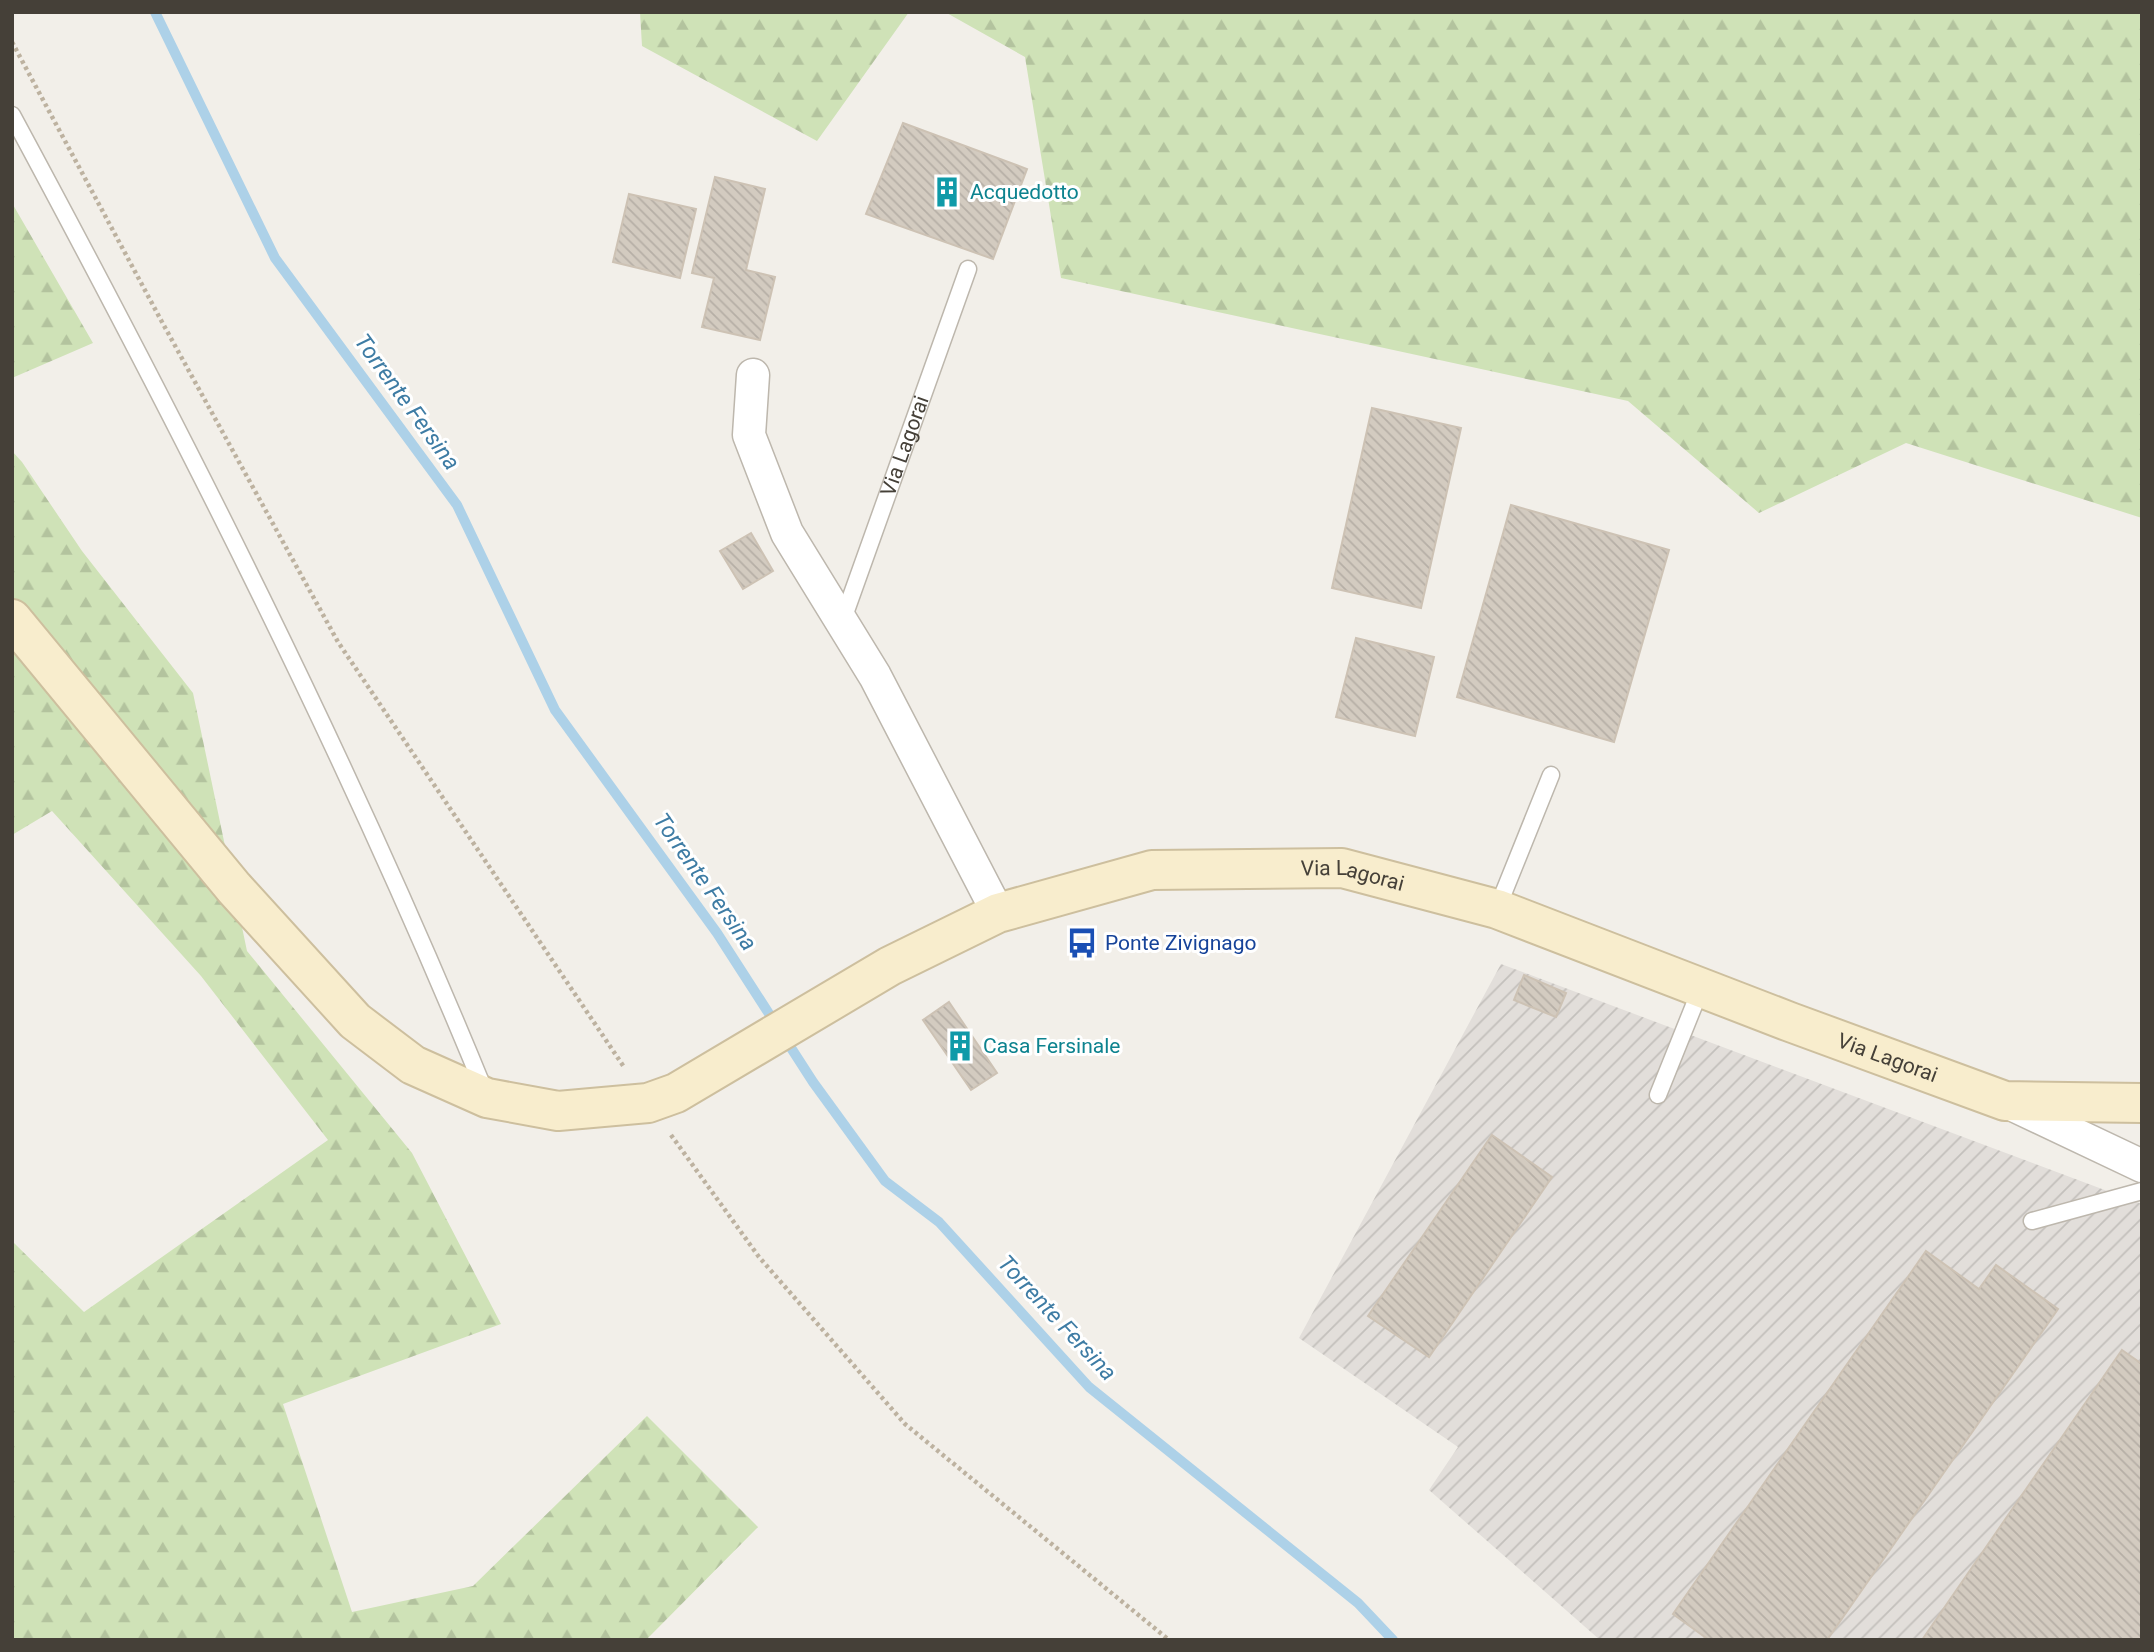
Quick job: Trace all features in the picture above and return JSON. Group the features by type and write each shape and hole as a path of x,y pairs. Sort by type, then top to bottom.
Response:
{"main road":[{"path":"12,619 234,888 355,1021 413,1065 487,1098 558,1111 662,1098"},
{"name":"Via Lagorai","path":"662,1098 890,966 998,914 1152,870 1342,868 1497,909 2005,1101 2142,1103"}],"street":[{"path":"753,375 749,435 787,533 875,676 998,914"},
{"name":"Via Lagorai","path":"2005,1101 2142,1166"}],"lane":[{"path":"12,115 113,301 291,658 368,820 487,1098"},
{"name":"Via Lagorai","path":"842,622 968,269"},
{"path":"1497,909 1550,775"},
{"path":"1658,1095 1701,988"},
{"path":"2032,1221 2142,1191"}],"path":[{"path":"12,43 338,642 662,1098 759,1257 905,1424 1169,1640"}],"shaded area":[{"path":"1501,964 2142,1204 2142,1640 1600,1640 1429,1490 1458,1447 1299,1338"}],"green space":[{"path":"640,12 909,12 817,141 642,46"},
{"path":"945,12 2142,12 2142,518 1906,443 1759,513 1628,401 1061,278 1025,57"},
{"path":"12,203 93,343 12,378"},
{"path":"12,451 82,551 193,693 247,951 412,1153 501,1324 283,1404 352,1612 473,1586 647,1416 758,1527 646,1640 12,1640 12,1241 84,1312 328,1140 201,976 52,811 12,835"}],"building":[{"name":"Acquedotto","path":"903,123 1027,169 993,259 866,214"},
{"path":"715,177 765,189 746,270 775,277 760,340 702,327 714,278 692,273"},
{"path":"629,194 696,209 680,278 613,262"},
{"path":"1372,408 1461,428 1421,608 1332,588"},
{"path":"1511,505 1669,550 1614,742 1457,697"},
{"path":"751,533 773,571 743,589 720,551"},
{"path":"1356,638 1434,657 1415,736 1336,717"},
{"path":"1524,975 1566,993 1556,1017 1514,1000"},
{"name":"Casa Fersinale","path":"949,1002 997,1073 971,1090 923,1020"},
{"path":"1492,1135 1552,1177 1429,1357 1368,1316"},
{"path":"1926,1251 1979,1289 1996,1265 2058,1309 1827,1640 1709,1640 1673,1614"},
{"path":"2122,1350 2142,1364 2142,1640 1922,1640"}],"waterway":[{"name":"Torrente Fersina","path":"155,12 275,258 457,505 555,710 717,933 813,1082 885,1181 939,1222 1089,1387 1358,1603 1393,1640"}],"place":[{"name":"Acquedotto","path":"947,192"},
{"name":"Ponte Zivignago","path":"1082,943"},
{"name":"Casa Fersinale","path":"960,1046"}]}
